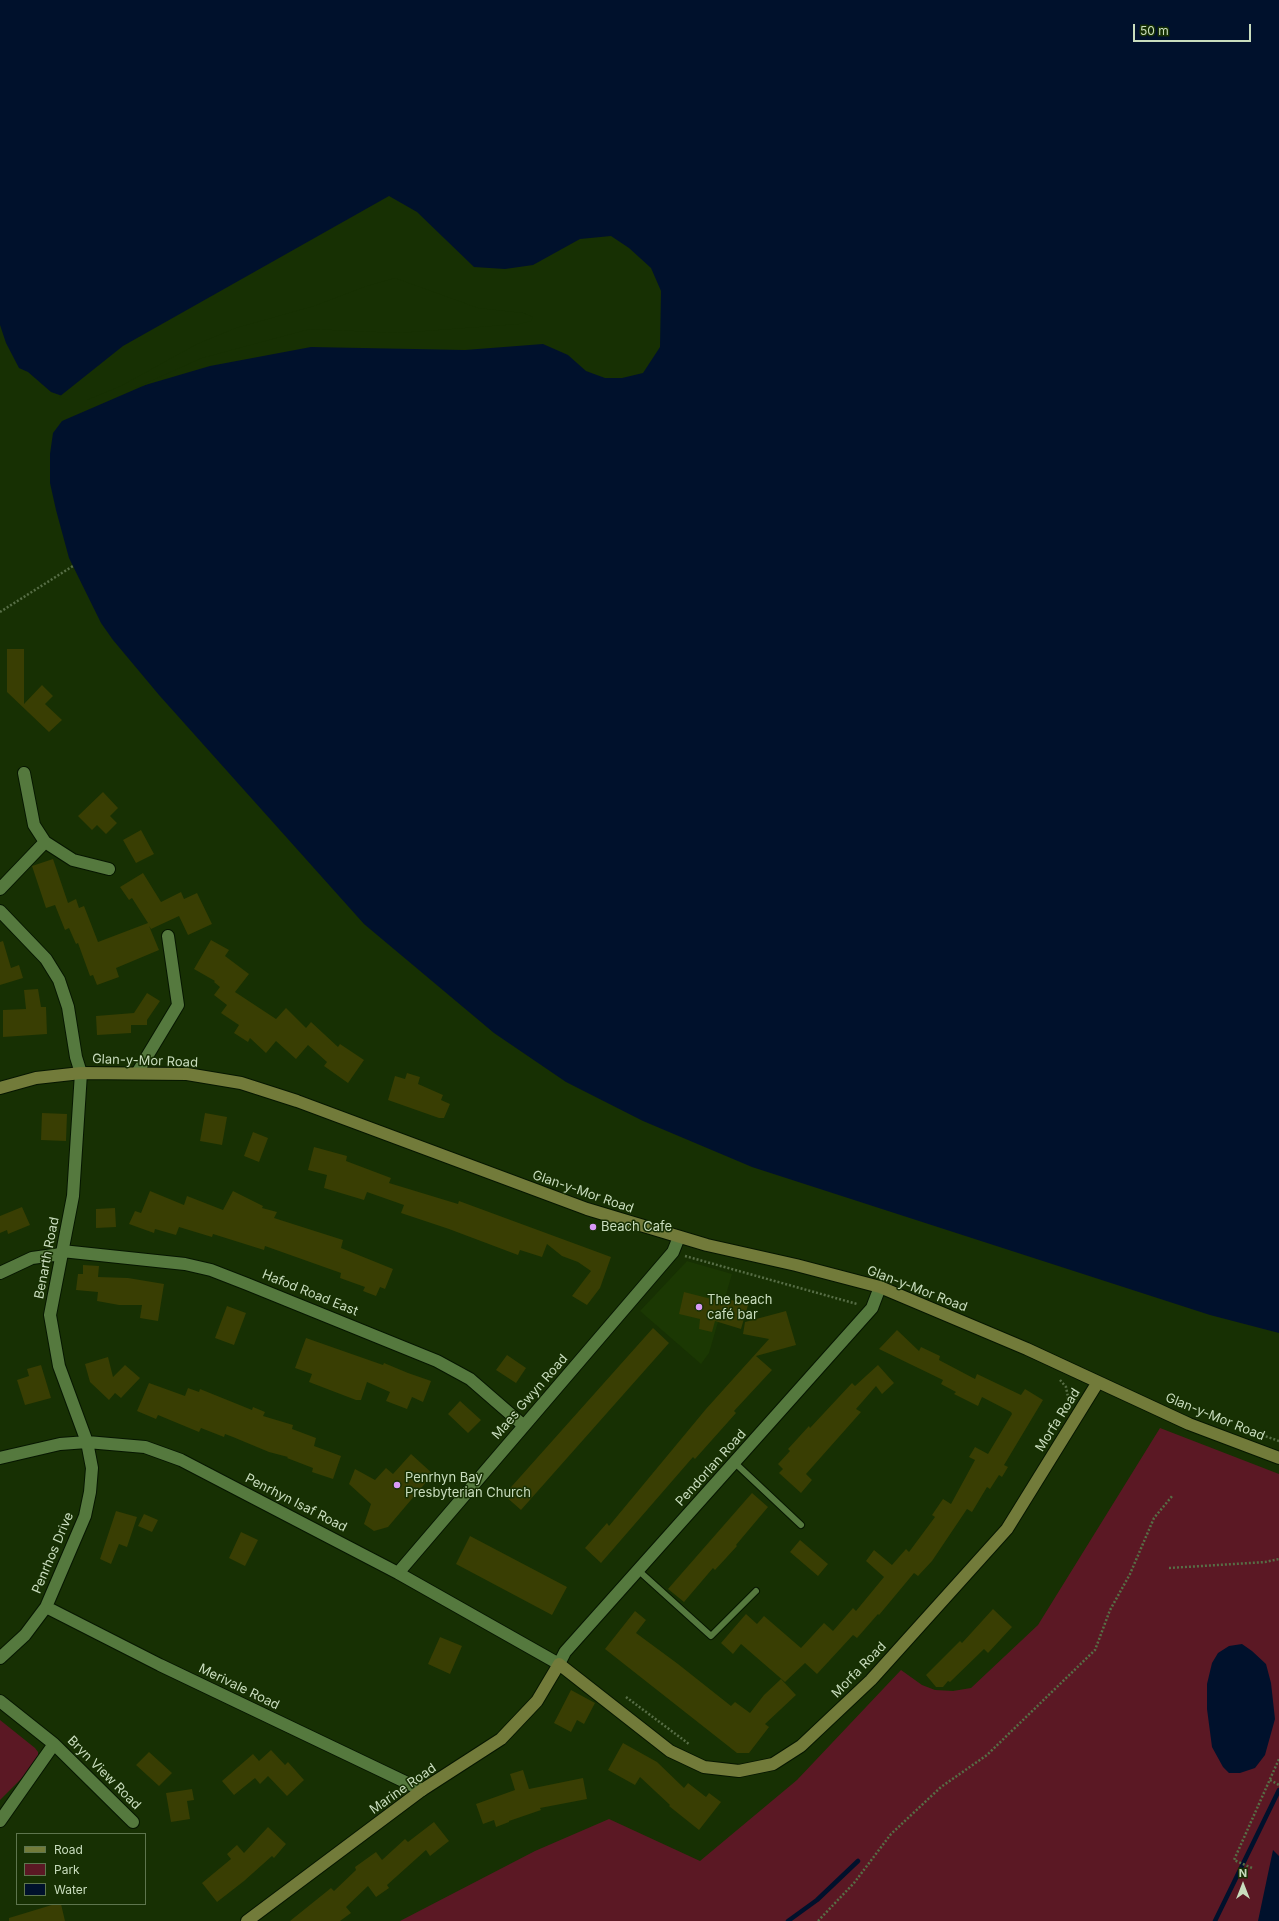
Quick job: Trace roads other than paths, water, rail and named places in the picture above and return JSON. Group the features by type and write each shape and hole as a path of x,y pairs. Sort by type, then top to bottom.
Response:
{"street":[{"path":"24,773 34,825 45,842 73,860 109,869"},
{"path":"0,889 45,842"},
{"name":"Benarth Road","path":"0,911 46,959 59,980 68,1007 76,1057 81,1073 73,1196 50,1315 59,1366 87,1442"},
{"path":"137,1073 178,1005 168,936"},
{"name":"Glan-y-Mor Road","path":"0,1088 36,1078 81,1073 187,1074 241,1083 297,1101 587,1209 679,1237 880,1287 1027,1349 1189,1424 1279,1458"},
{"name":"Maes Gwyn Road","path":"398,1573 523,1425 673,1252 679,1237"},
{"name":"Hafod Road East","path":"0,1273 32,1258 61,1253 185,1264 211,1270 437,1361 470,1379 523,1425"},
{"name":"Pendorlan Road","path":"559,1664 565,1652 639,1571 872,1308 880,1287"},
{"name":"Morfa Road","path":"559,1664 670,1751 704,1767 739,1771 773,1764 801,1746 871,1680 1007,1529 1098,1382"},
{"name":"Penrhyn Isaf Road","path":"0,1458 60,1444 87,1442 146,1447 181,1460 398,1573 559,1664"},
{"name":"Penrhos Drive","path":"0,1658 25,1635 46,1607 85,1516 90,1492 92,1468 87,1442"},
{"name":"Merivale Road","path":"46,1607 160,1665 422,1790"},
{"name":"Marine Road","path":"247,1921 422,1790 501,1739 537,1701 559,1664"},
{"name":"Bryn View Road","path":"0,1701 54,1744 133,1822"},
{"name":"Bryn View Road","path":"0,1821 54,1744"}],"lane":[{"path":"735,1463 801,1525"},
{"path":"639,1571 711,1636 756,1591"}],"water":[{"path":"0,0 1279,0 1279,1333 1210,1315 752,1167 643,1121 566,1082 494,1033 364,924 159,695 113,640 101,623 69,558 56,510 50,483 50,454 53,433 62,421 203,360 398,335 474,331 533,323 535,316 395,276 235,326 68,398 51,392 28,372 19,368 6,343 0,325"},
{"path":"1242,1644 1266,1664 1271,1683 1275,1719 1265,1755 1255,1768 1240,1773 1229,1773 1223,1767 1212,1747 1207,1709 1207,1684 1212,1663 1218,1653 1229,1646"},
{"path":"1273,1850 1279,1856 1279,1921 1258,1921"}],"waterway":[{"path":"1215,1921 1279,1790"},
{"path":"788,1921 817,1900 858,1861"}],"place":[{"name":"Beach Cafe","path":"593,1227"},
{"name":"The beach café bar","path":"699,1307"},
{"name":"Penrhyn Bay Presbyterian Church","path":"397,1485"}]}
